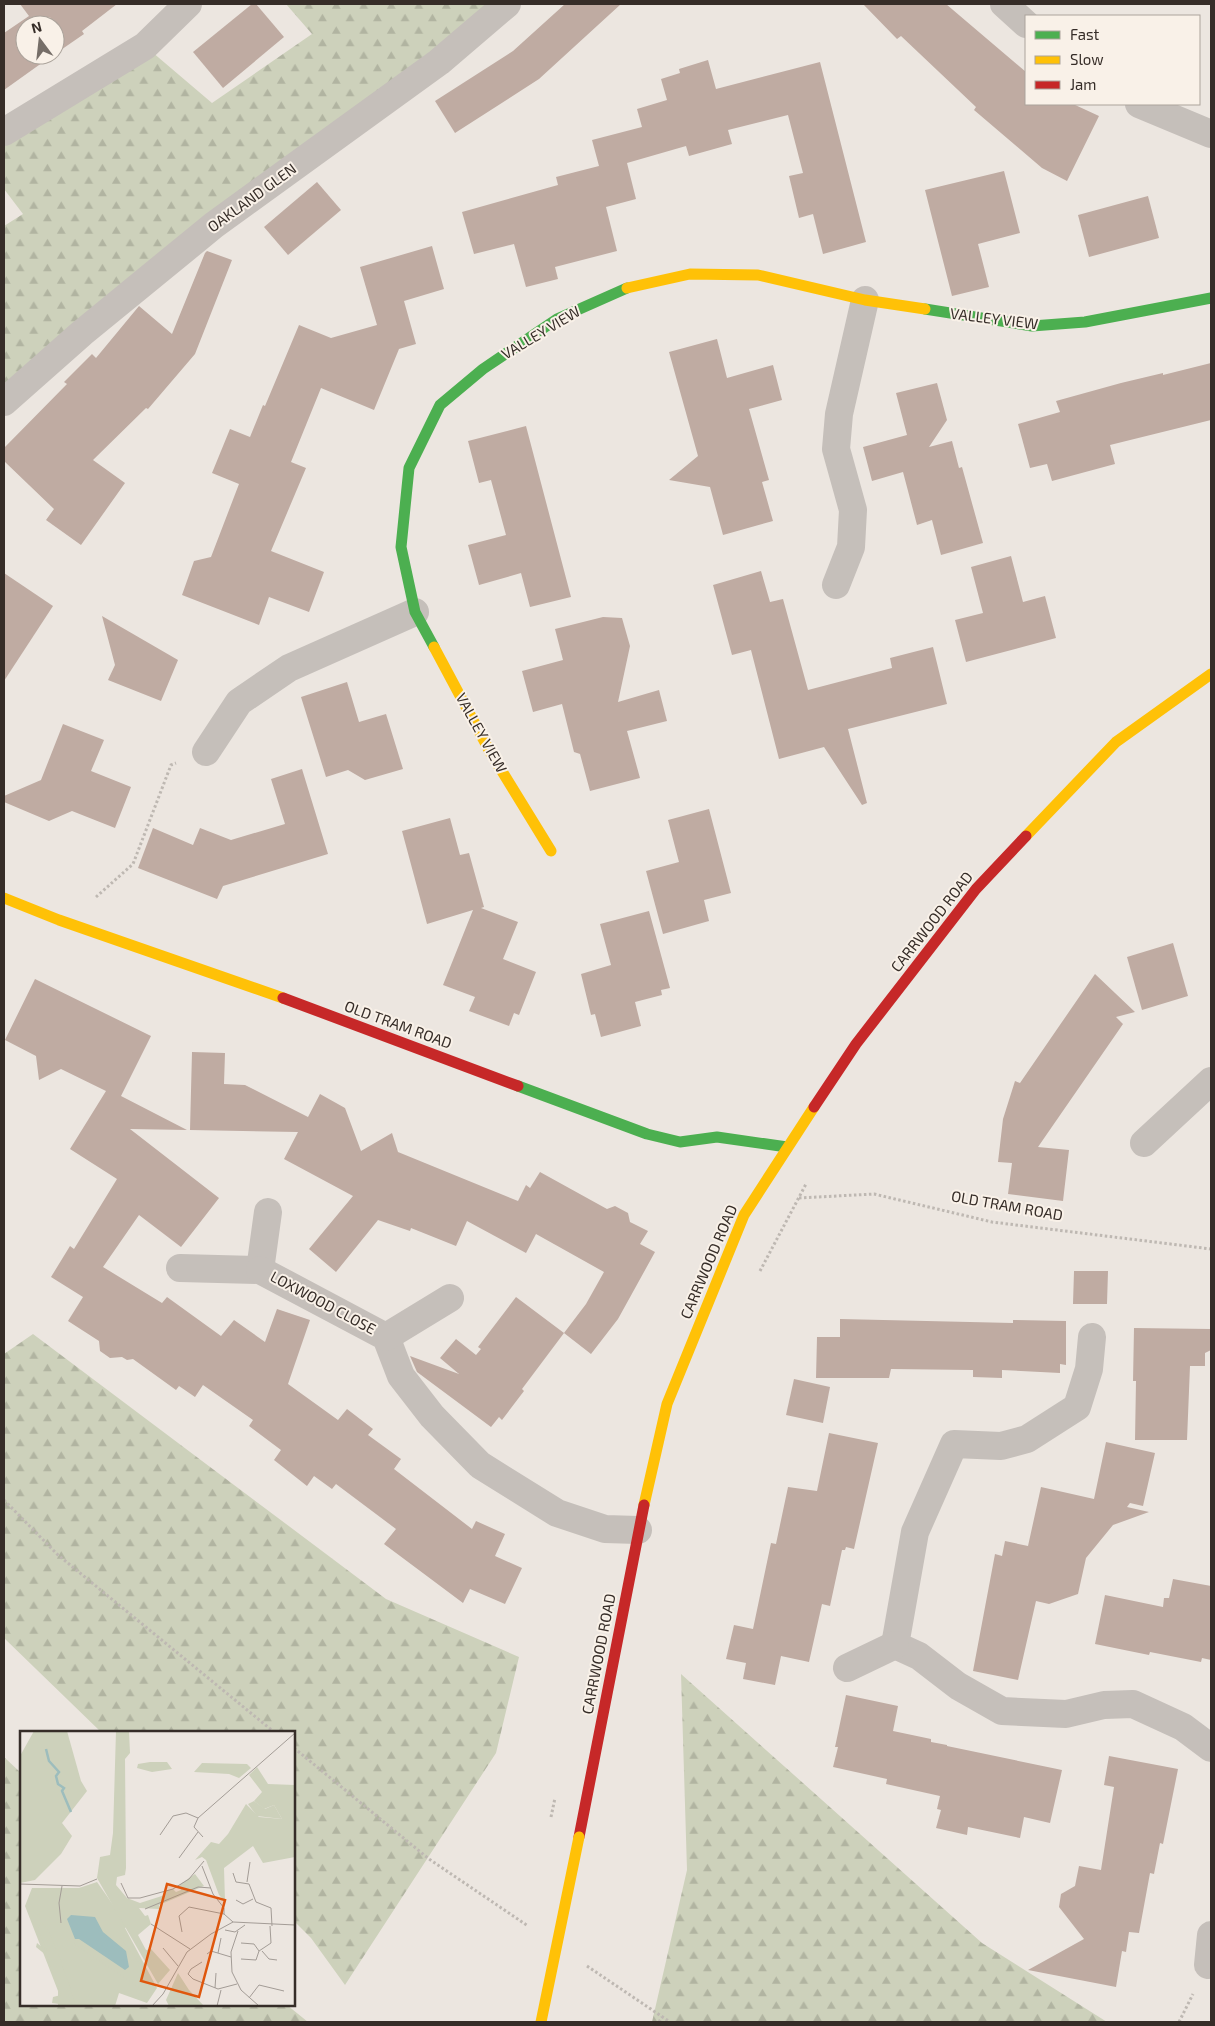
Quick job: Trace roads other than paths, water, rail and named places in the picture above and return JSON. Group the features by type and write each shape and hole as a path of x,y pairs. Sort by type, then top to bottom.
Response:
{"street":[{"path":"4,132 145,46 188,4"},
{"name":"OAKLAND GLEN","path":"4,402 82,333 214,225 439,62 507,4"},
{"path":"1004,4 1025,23"},
{"path":"1141,105 1211,134"},
{"name":"VALLEY VIEW","path":"552,852 489,750 415,612 401,546 409,468 440,405 483,369 557,319 626,288 690,274 758,275 865,300 1032,326 1085,322 1211,298"},
{"path":"836,585 851,547 853,510 836,449 839,414 865,300"},
{"path":"206,752 239,702 289,668 415,612"},
{"name":"CARRWOOD ROAD","path":"542,2022 638,1530 667,1404 744,1215 856,1044 976,889 1116,742 1211,674"},
{"name":"OLD TRAM ROAD","path":"4,898 59,920 314,1010 647,1134 680,1142 717,1138 787,1147"},
{"path":"1144,1142 1211,1081"},
{"name":"LOXWOOD CLOSE","path":"260,1270 268,1212"},
{"name":"LOXWOOD CLOSE","path":"180,1268 260,1270 386,1337 402,1376 432,1416 480,1465 557,1513 605,1529 638,1530"},
{"name":"LOXWOOD CLOSE","path":"386,1337 450,1298"},
{"path":"895,1645 915,1532 954,1444 1001,1446 1026,1439 1077,1407 1089,1369 1092,1337"},
{"path":"847,1668 895,1645"},
{"path":"895,1645 919,1656 958,1686 1002,1711 1066,1714 1104,1705 1133,1704 1183,1727 1211,1748"},
{"path":"1208,1964 1211,1935"}]}
